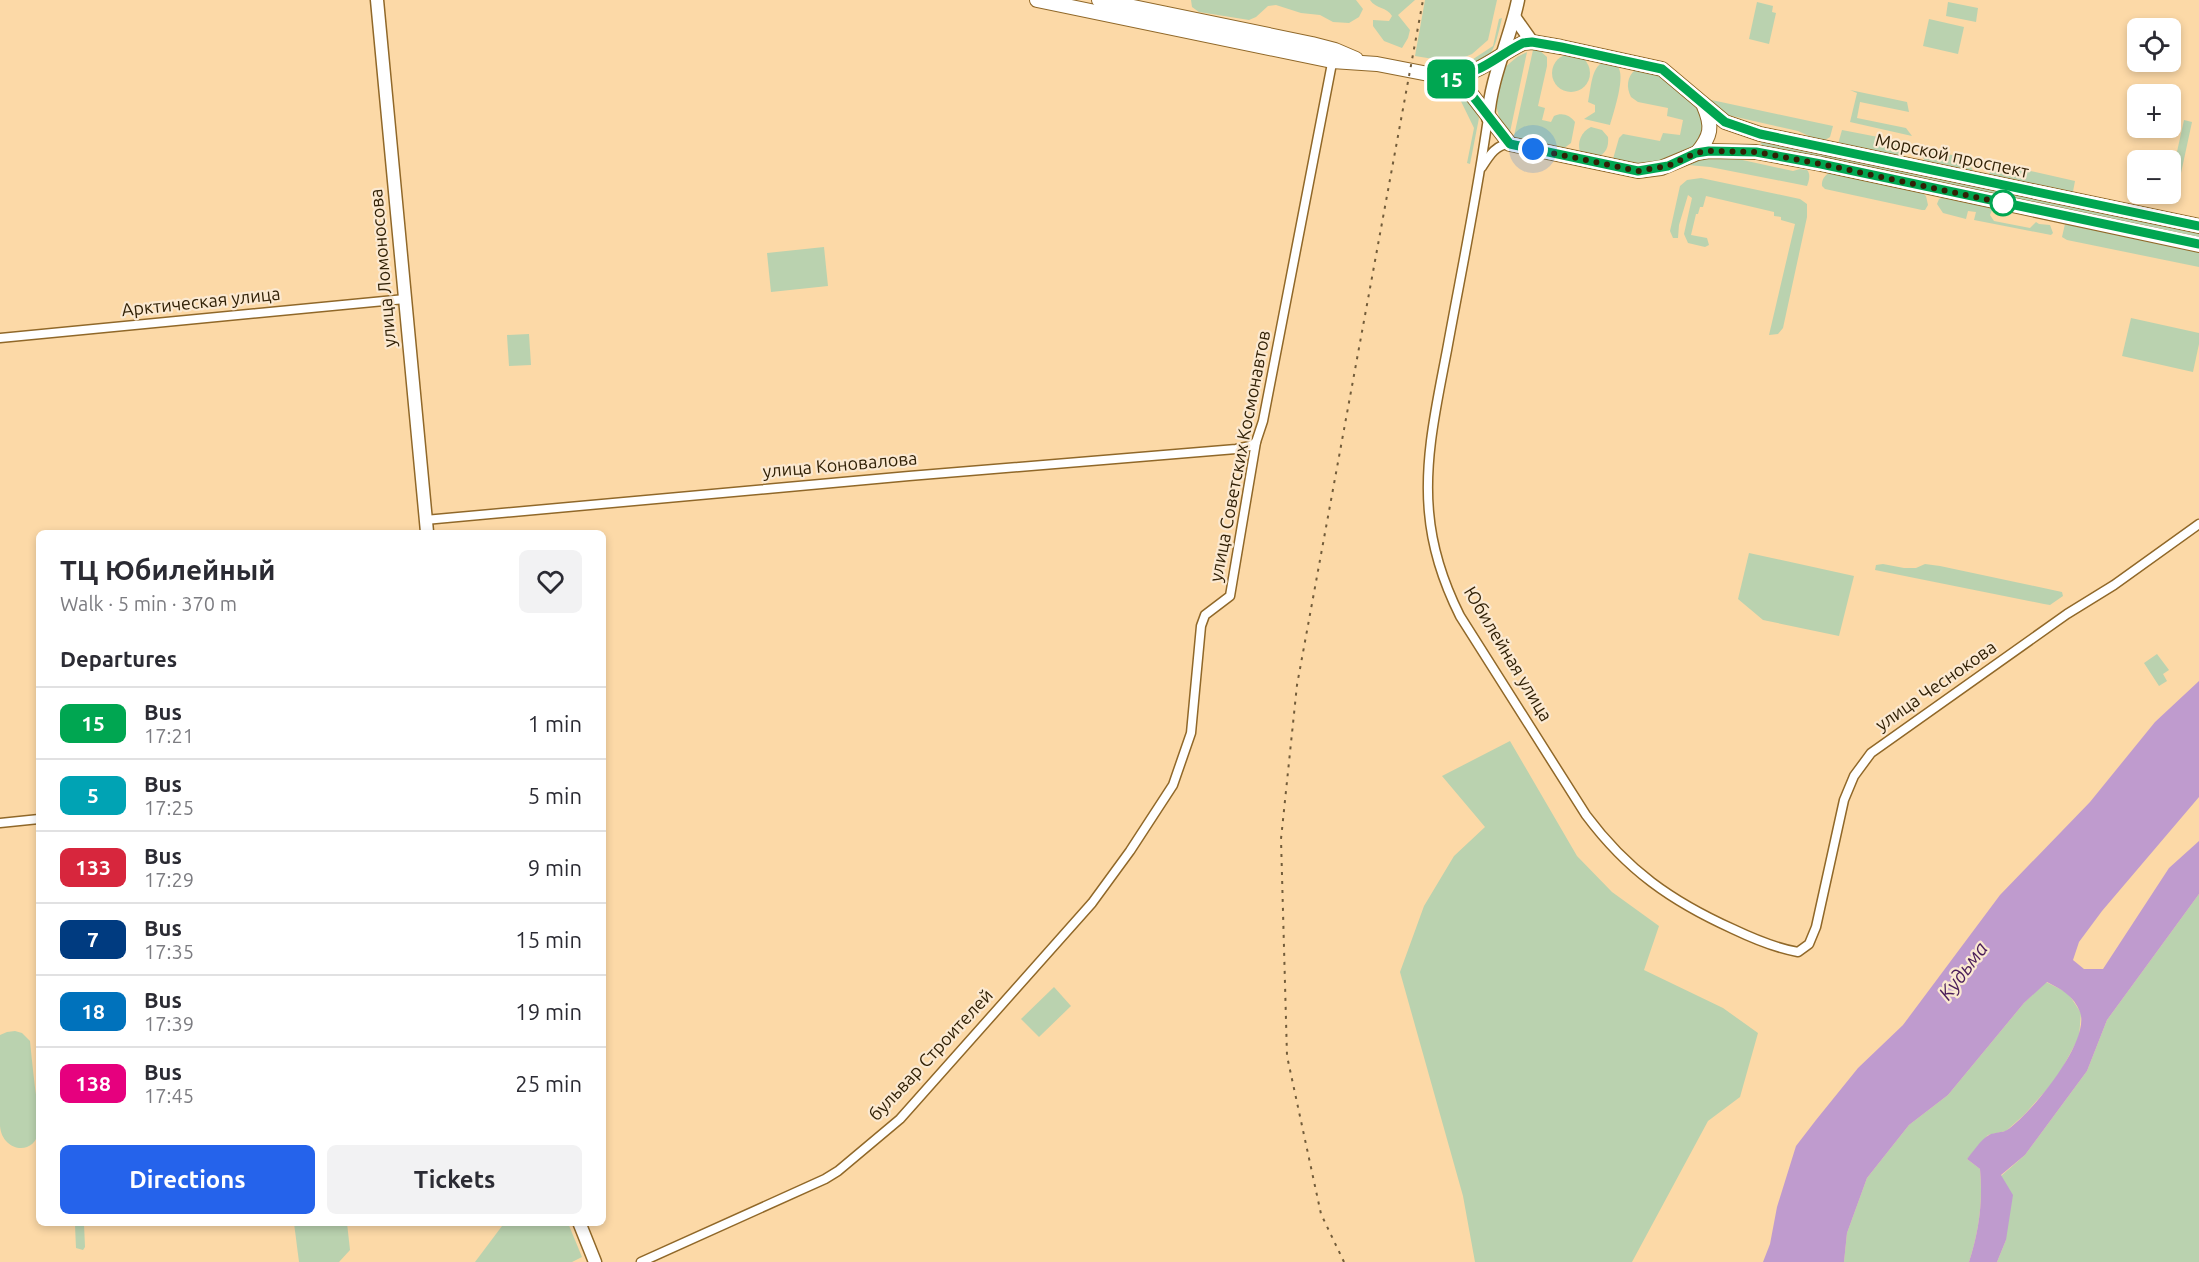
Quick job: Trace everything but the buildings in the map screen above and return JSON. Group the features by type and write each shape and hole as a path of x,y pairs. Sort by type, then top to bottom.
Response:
{"main road":[{"path":"1037,0 1334,55"},
{"path":"1099,0 1366,63 1449,78 1472,74 1523,43 1532,42"},
{"name":"Морской проспект","path":"1532,42 1662,69 1725,122 1760,134 2199,226"},
{"path":"1449,78 1468,90 1510,144"},
{"path":"1696,153 1707,139 1710,130 1710,119 1704,106"},
{"path":"1756,152 1755,140 1760,134"},
{"name":"Морской проспект","path":"1510,144 1638,171 1668,166 1696,153 1756,152 2199,244"}],"street":[{"name":"улица Ломоносова","path":"377,0 426,526"},
{"name":"Юбилейная улица","path":"1518,0 1504,54 1496,71 1430,440 1429,514 1440,567 1460,616 1599,832 1640,874 1695,912 1777,948 1798,951"},
{"path":"1515,18 1532,42"},
{"name":"улица Советских Космонавтов","path":"1092,903 1173,785 1191,733 1200,626 1204,615 1230,596 1256,442 1263,421 1334,55"},
{"path":"1480,170 1492,153 1504,144 1510,144"},
{"name":"Арктическая улица","path":"0,338 405,299"},
{"name":"улица Коновалова","path":"426,526 909,476 1236,449 1256,442"},
{"name":"улица Чеснокова","path":"1798,951 1809,944 1815,927 1844,800 1854,776 1871,753 2199,524"},
{"path":"0,823 36,819"},
{"name":"бульвар Строителей","path":"642,1262 838,1171 900,1119 1092,903"},
{"path":"581,1226 595,1262"}],"green space":[{"path":"1191,0 1356,0 1363,9 1359,17 1349,23 1333,22 1320,15 1301,13 1276,5 1268,6 1249,20 1199,12 1192,7"},
{"path":"1370,0 1415,0 1398,15 1410,30 1402,48 1384,41 1373,26 1373,20 1389,21 1392,16"},
{"path":"1425,0 1497,0 1488,40 1465,57 1446,61 1415,56"},
{"path":"1757,2 1773,6 1772,12 1776,13 1769,44 1749,39"},
{"path":"1948,2 1978,8 1976,22 1946,16"},
{"path":"1502,18 1496,41 1490,54 1457,74 1458,69 1493,46 1499,19"},
{"path":"1929,19 1964,27 1958,54 1923,46"},
{"path":"1533,50 1539,50 1547,57 1538,106 1545,108 1542,120 1551,122 1554,116 1563,114 1575,122 1571,143 1563,149 1517,141 1514,136"},
{"path":"1527,52 1510,132 1500,120 1495,102 1504,68"},
{"path":"1571,54 1584,60 1590,73 1584,86 1571,92 1558,86 1552,73 1558,60"},
{"path":"1603,62 1617,66 1621,77 1610,125 1584,119 1595,112 1595,105 1588,102 1594,74"},
{"path":"1635,70 1657,74 1673,83 1697,107 1704,125 1702,137 1691,152 1642,167 1613,159 1619,138 1623,134 1660,141 1663,133 1680,135 1683,120 1667,116 1668,108 1638,102 1631,97 1628,82"},
{"path":"1455,89 1470,101 1479,118 1470,164 1467,163 1474,128"},
{"path":"1850,90 1907,102 1909,112 1860,102 1857,118 1906,128 1912,136 1850,122 1857,93"},
{"path":"1707,99 1833,126 1830,137 1822,142 1798,131 1723,114"},
{"path":"2184,120 2192,122 2181,173 2181,150 2177,150"},
{"path":"1591,127 1602,130 1608,137 1606,149 1597,158 1580,152 1579,148 1582,134"},
{"path":"1842,130 1909,143 1909,148 1899,157 1838,144"},
{"path":"1764,141 2199,233 2199,239 1765,148 1760,143"},
{"path":"1921,148 1965,158 1976,175 1927,165 1921,154"},
{"path":"1713,156 1729,157 1793,171 1807,170 1809,176 1807,186 1710,167 1688,165 1688,163"},
{"path":"1995,163 2075,181 2072,197 1987,178"},
{"path":"1831,172 1920,191 1926,196 1928,205 1925,210 1922,210 1825,189 1822,181"},
{"path":"1701,178 1800,199 1807,204 1807,217 1783,328 1778,334 1769,335 1795,224 1774,216 1774,212 1706,196 1703,207 1700,207 1696,214 1691,235 1707,238 1709,245 1705,247 1688,243 1684,234 1692,198 1688,195 1679,225 1678,238 1673,238 1670,231 1680,186 1687,180"},
{"path":"1946,196 1990,207 1992,210 1990,215 1994,221 2030,228 2036,222 2050,225 2053,233 2051,235 1974,220 1976,212 1968,211 1966,219 1943,213 1937,204 1939,199"},
{"path":"2065,224 2199,251 2199,267 2067,240 2062,237"},
{"path":"824,247 828,286 771,292 767,253"},
{"path":"2131,318 2199,333 2193,372 2122,356"},
{"path":"529,334 531,365 509,366 507,335"},
{"path":"1749,553 1854,576 1839,636 1763,620 1738,599"},
{"path":"1925,564 1940,566 2062,592 2063,596 2050,605 2044,604 1875,570 1876,565 1904,568 1916,568"},
{"path":"2157,654 2169,670 2163,674 2167,681 2159,686 2144,663"},
{"path":"1510,741 1577,856 1612,892 1659,926 1644,970 1723,1008 1758,1033 1740,1097 1708,1121 1632,1262 1475,1262 1463,1196 1400,972 1424,906 1454,856 1485,827 1442,776"},
{"path":"2199,894 2199,1262 1997,1262 2006,1240 2001,1176 2025,1155 2087,1071 2107,1020"},
{"path":"2046,982 2068,993 2081,1013 2079,1037 2057,1078 2024,1115 2006,1131 1988,1135 1967,1159 1980,1169 1981,1181 1979,1216 1969,1262 1844,1262 1847,1233 1867,1178 1909,1125 1948,1095 2024,1003"},
{"path":"1054,987 1071,1006 1039,1037 1021,1019"},
{"path":"7,1032 22,1033 30,1041 36,1096 36,1139 32,1144 19,1148 6,1141 0,1126 0,1035"},
{"path":"75,1226 84,1226 85,1247 83,1250 76,1248"},
{"path":"294,1226 347,1226 350,1250 339,1262 299,1262"},
{"path":"502,1226 569,1226 582,1257 572,1262 475,1262"}],"water":[{"name":"Кудьма","path":"2199,681 2199,797 2102,911 2079,942 2073,960 2084,969 2103,969 2169,868 2199,841 2199,894 2107,1020 2087,1071 2025,1155 2001,1175 2013,1195 2006,1240 1997,1262 1969,1262 1979,1216 1981,1181 1980,1169 1967,1159 1986,1137 2007,1130 2030,1109 2056,1076 2076,1041 2081,1025 2080,1012 2066,994 2047,982 2024,1003 1948,1095 1909,1125 1867,1178 1847,1233 1844,1262 1763,1262 1770,1244 1777,1207 1796,1146 1858,1068 1903,1025 2000,895 2090,802 2155,722"}],"railway":[{"path":"1344,1262 1321,1214 1287,1056 1281,839 1297,685 1423,0"}],"bus line":[{"name":"15","path":"2199,226 1760,134 1725,122 1662,69 1561,47 1532,42 1523,43 1472,74 1449,78 1468,90 1510,144 1638,171 1668,166 1696,153 1732,150 1756,152 2199,244"}],"route":[{"path":"1533,149 1638,171 1668,166 1696,153 1732,150 1756,152 2003,203"}]}
